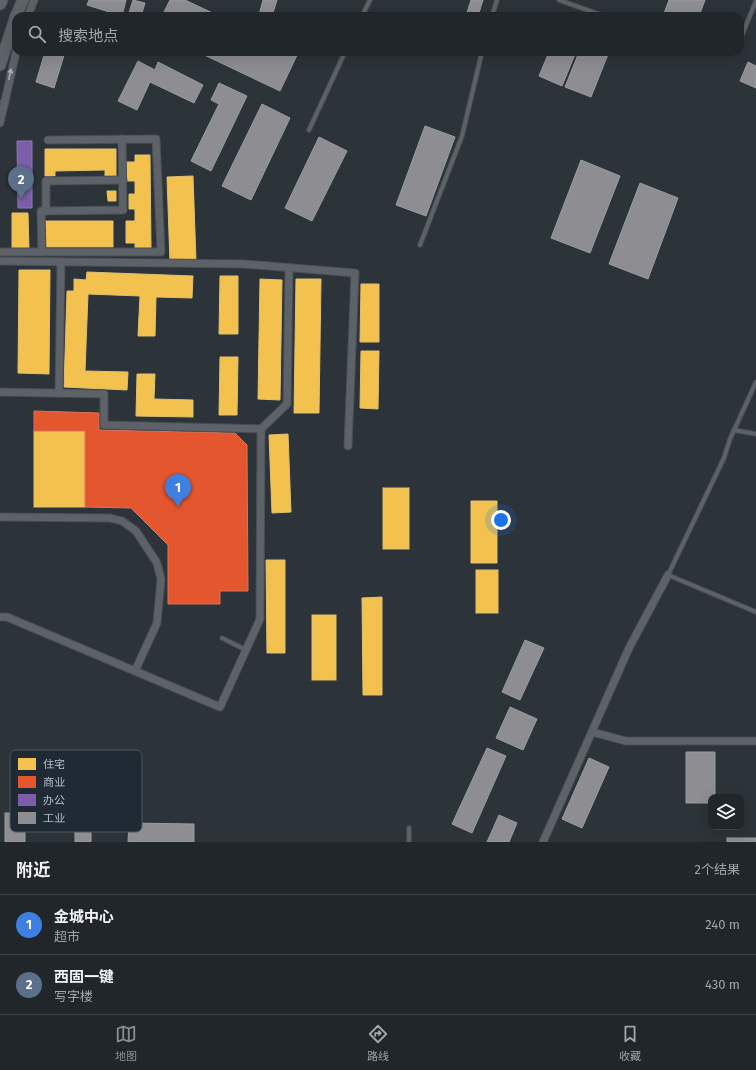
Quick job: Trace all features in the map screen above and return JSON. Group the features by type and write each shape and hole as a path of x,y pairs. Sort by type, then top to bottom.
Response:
{"main road":[{"path":"0,4 2,0"},
{"path":"18,12 23,0"},
{"path":"0,65 12,28"}],"street":[{"path":"30,12 34,0"},
{"path":"0,123 15,56"},
{"path":"42,252 41,211 123,210 122,139"},
{"path":"0,252 160,252 156,139 48,140"},
{"path":"46,211 46,181 123,180"},
{"path":"0,262 244,264 355,273 348,446"},
{"path":"59,393 61,262"},
{"path":"0,392 104,394 104,425 261,429 287,404 289,268"},
{"path":"0,617 7,616 220,707 260,619 261,429"},
{"path":"0,517 110,518 122,521 136,531 157,563 161,579 157,623 135,671"},
{"path":"543,842 629,648 668,576"},
{"path":"592,732 626,742 756,741"}],"lane":[{"path":"364,12 370,0"},
{"path":"493,12 497,0"},
{"path":"559,0 593,12"},
{"path":"744,30 756,1"},
{"path":"309,130 343,56"},
{"path":"420,245 462,136 481,56"},
{"path":"756,382 734,430 724,458 668,576 756,612"},
{"path":"734,430 756,434"},
{"path":"222,638 246,650"},
{"path":"409,828 409,842"}],"path":[{"path":"0,101 11,103"}],"building: 住宅":[{"path":"45,149 116,149 116,176 105,176 105,170 55,171 55,176 45,176"},
{"path":"135,155 150,155 151,248 135,248 135,243 126,243 126,221 135,221 135,209 129,209 129,194 135,194 135,181 125,181 125,162 135,162"},
{"path":"193,176 196,261 170,262 167,177"},
{"path":"107,191 116,191 116,201 108,201"},
{"path":"12,213 28,213 29,250 12,250"},
{"path":"44,221 113,221 113,247 44,247"},
{"path":"19,270 50,270 49,374 18,373"},
{"path":"87,272 193,276 192,298 156,297 155,336 138,336 140,296 88,294 85,371 128,372 127,390 64,387 67,291 74,291 74,279 86,280"},
{"path":"220,276 238,276 238,334 219,334"},
{"path":"260,279 282,280 280,400 258,399"},
{"path":"296,279 321,279 319,413 294,413"},
{"path":"361,284 379,284 379,342 360,342"},
{"path":"361,351 379,351 378,409 360,408"},
{"path":"220,357 238,357 237,415 219,415"},
{"path":"137,374 155,374 154,399 193,400 193,417 136,416"},
{"path":"34,431 85,431 85,507 34,507"},
{"path":"288,434 291,512 272,513 269,435"},
{"path":"383,488 409,488 409,549 383,549"},
{"path":"471,501 497,501 497,563 471,563"},
{"path":"266,560 285,560 285,653 267,653"},
{"path":"476,570 498,570 498,613 476,613"},
{"path":"382,597 382,695 363,695 362,598"},
{"path":"312,615 336,615 336,680 312,680"}],"building: 商业":[{"path":"34,411 99,413 99,430 235,433 247,445 248,591 220,591 220,604 168,604 168,545 131,508 85,507 85,431 34,431"}],"building: 办公":[{"path":"17,141 32,141 32,208 18,208"}],"building: 工业":[{"path":"89,0 126,0 123,12 109,12 87,5"},
{"path":"133,0 145,3 142,12 129,12"},
{"path":"170,0 185,0 210,12 164,12"},
{"path":"263,0 277,0 273,12 260,12"},
{"path":"471,0 483,0 479,12 467,12"},
{"path":"669,0 705,0 700,12 664,12"},
{"path":"44,56 64,56 54,88 36,82"},
{"path":"206,56 297,56 280,91"},
{"path":"547,56 574,56 562,86 539,76"},
{"path":"577,56 607,56 591,97 565,87"},
{"path":"138,61 155,70 158,62 203,85 194,103 150,82 137,110 118,101"},
{"path":"748,62 756,66 756,88 740,81"},
{"path":"219,83 247,96 211,171 191,161 219,104 211,100"},
{"path":"262,104 290,118 251,200 222,186"},
{"path":"425,126 455,137 426,216 396,205"},
{"path":"319,137 347,151 312,221 285,208"},
{"path":"581,160 620,176 590,253 551,238"},
{"path":"640,183 678,198 648,279 609,264"},
{"path":"525,640 544,648 520,700 502,692"},
{"path":"510,707 537,719 523,750 496,738"},
{"path":"487,748 506,756 472,833 452,824"},
{"path":"686,752 715,752 715,794 708,794 708,803 686,803"},
{"path":"589,758 609,767 582,828 562,819"},
{"path":"5,813 10,813 10,832 25,832 25,842 5,842"},
{"path":"499,815 517,823 509,842 487,842"},
{"path":"142,823 194,824 194,842 128,842 129,832 142,832"},
{"path":"75,832 91,832 91,842 75,842"},
{"path":"727,838 756,838 756,842 727,842"}],"place":[{"name":"西固一键","path":"21,199"},
{"name":"金城中心","path":"178,507"}]}
